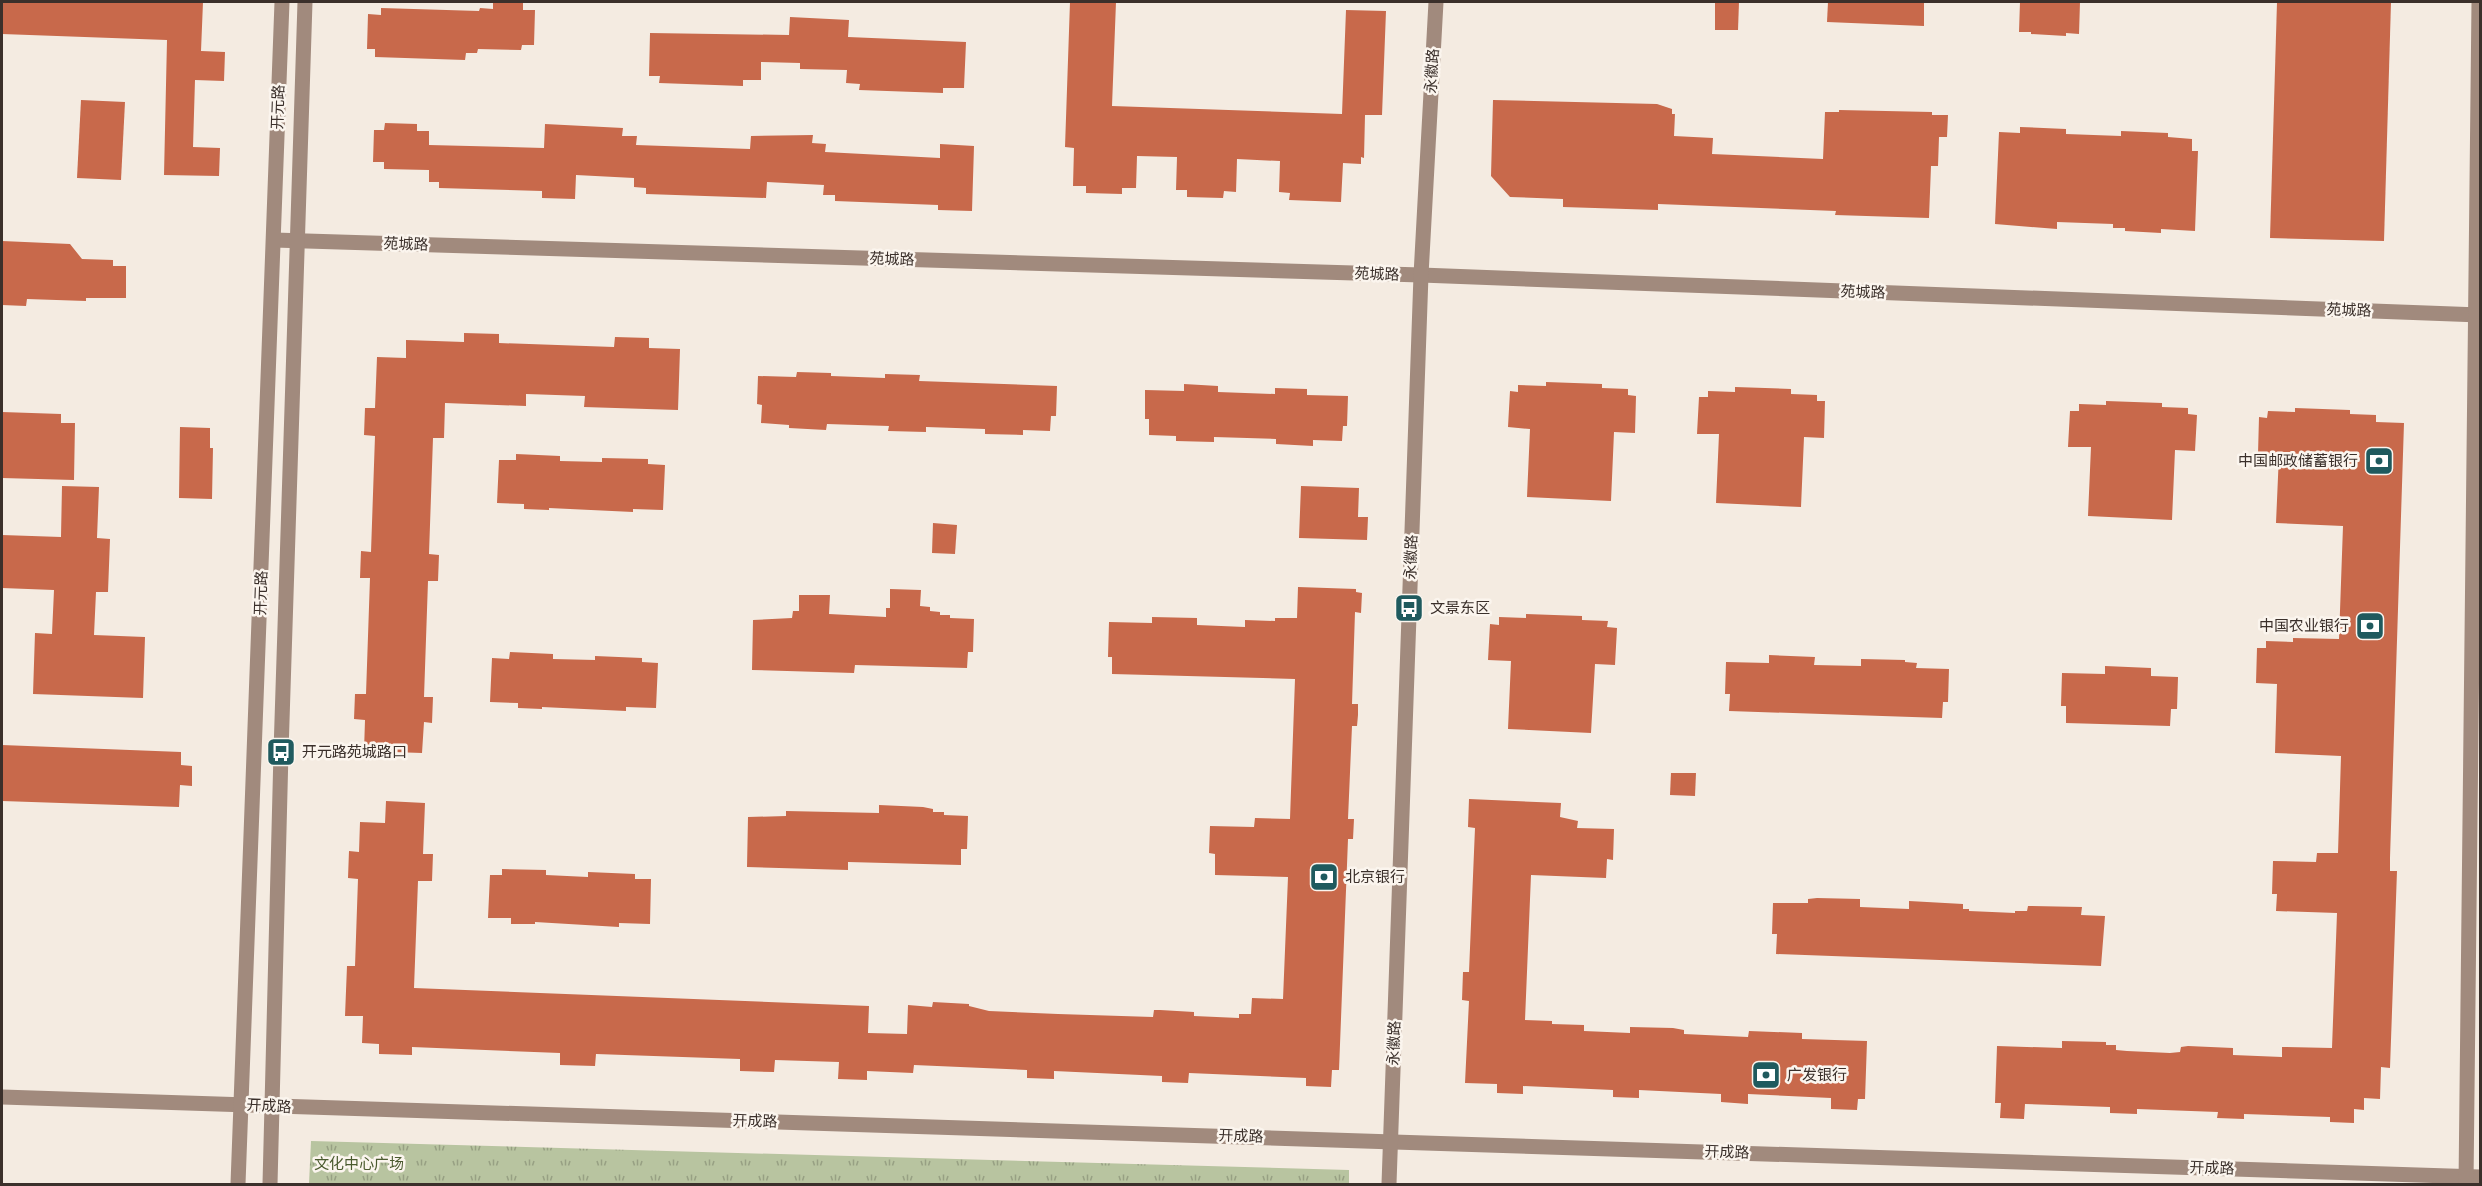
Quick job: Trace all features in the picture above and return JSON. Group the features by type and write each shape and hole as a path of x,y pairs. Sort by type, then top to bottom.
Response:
{"street":[{"name":"开元路","path":"238,1185 282,2"},
{"name":"开元路","path":"270,1185 280,752 305,2"},
{"name":"永徽路","path":"1389,1185 1421,276 1436,2"},
{"path":"2471,1180 2479,315 2479,2"},
{"name":"苑城路","path":"274,240 1421,276 2479,315"},
{"name":"开成路","path":"2,1096 1391,1141 2471,1180"}],"green space":[{"name":"文化中心广场","path":"311,1141 1349,1170 1349,1184 309,1184"}],"building":[{"path":"2,2 203,2 201,51 225,52 224,81 195,80 193,147 220,148 219,176 164,175 167,40 2,34"},
{"path":"493,2 523,2 523,10 535,10 534,45 522,45 521,50 478,49 477,53 466,53 465,60 375,57 375,49 367,49 368,14 381,15 381,8 479,11 480,8 493,9"},
{"path":"1070,2 1116,2 1112,106 1342,114 1346,10 1386,11 1382,115 1365,115 1364,158 1361,157 1361,164 1343,163 1341,202 1289,200 1290,193 1279,192 1280,161 1237,159 1236,192 1224,191 1223,198 1187,197 1187,190 1176,190 1177,157 1137,156 1136,188 1122,188 1122,194 1086,193 1086,186 1073,186 1074,148 1065,147"},
{"path":"1715,2 1739,2 1738,30 1715,30"},
{"path":"1828,2 1924,2 1924,26 1827,22"},
{"path":"2020,2 2080,2 2079,34 2066,33 2066,36 2019,32"},
{"path":"2277,2 2391,2 2384,241 2270,238"},
{"path":"790,17 849,20 848,37 966,42 964,88 943,88 943,93 859,90 860,84 846,83 847,70 800,69 800,63 761,62 761,80 743,80 743,86 659,83 660,76 649,76 650,33 789,35"},
{"path":"81,100 125,102 121,180 77,178"},
{"path":"1493,100 1657,104 1672,109 1672,114 1675,114 1674,136 1713,138 1712,154 1823,159 1825,112 1839,112 1839,110 1932,112 1932,115 1948,115 1947,137 1939,137 1938,166 1931,166 1929,218 1835,215 1836,211 1658,204 1658,210 1563,207 1563,199 1510,197 1491,176"},
{"path":"385,123 417,124 417,131 429,131 429,145 544,148 545,124 623,128 622,136 637,136 636,145 750,149 751,136 813,135 812,143 826,144 825,152 940,158 940,144 974,146 972,211 938,210 938,205 835,201 835,195 823,195 824,185 767,182 766,198 646,194 646,188 634,187 634,178 576,175 575,199 542,198 542,191 439,188 439,182 429,182 429,170 384,169 384,162 373,162 374,130 384,130"},
{"path":"2020,127 2066,129 2066,134 2121,136 2121,131 2168,133 2168,137 2192,139 2192,151 2198,151 2195,231 2161,229 2161,233 2125,231 2125,228 2113,228 2113,224 2057,222 2057,229 1995,224 1999,132 2020,133"},
{"path":"2,241 70,244 82,259 113,260 113,266 126,266 126,298 86,298 86,301 27,299 26,306 2,305"},
{"path":"464,333 499,334 499,343 614,347 615,337 649,338 649,348 680,349 678,410 584,407 585,396 526,394 526,406 445,403 444,438 433,438 429,554 439,555 438,581 428,581 424,697 433,697 432,723 424,722 422,753 364,751 365,720 354,719 355,694 366,694 370,578 360,578 361,551 371,552 375,436 364,435 365,408 375,408 377,357 406,358 406,340 464,342"},
{"path":"797,372 885,378 885,374 920,375 919,381 1057,386 1056,416 1051,416 1050,431 1023,430 1023,435 985,434 985,429 926,427 926,432 888,431 889,426 827,424 826,430 789,428 789,425 761,423 762,405 757,404 758,376 796,377"},
{"path":"1546,382 1602,384 1602,388 1628,389 1628,395 1636,396 1635,433 1614,432 1611,501 1527,497 1530,429 1508,427 1510,391 1518,392 1518,385 1546,386"},
{"path":"1184,384 1218,386 1218,392 1275,394 1275,388 1307,389 1307,395 1348,396 1347,426 1343,426 1342,441 1313,440 1313,446 1276,444 1276,439 1214,437 1214,442 1176,441 1176,436 1149,435 1149,419 1145,419 1145,390 1184,391"},
{"path":"1735,387 1791,389 1791,394 1817,395 1817,401 1825,401 1824,438 1804,437 1801,507 1716,503 1719,434 1697,434 1699,397 1708,397 1708,391 1735,392"},
{"path":"2106,401 2162,403 2162,407 2188,408 2188,414 2197,415 2195,451 2175,450 2172,520 2088,516 2091,447 2068,447 2070,411 2079,411 2079,404 2106,405"},
{"path":"2295,408 2350,410 2350,414 2376,415 2376,422 2404,423 2390,858 2390,871 2397,871 2390,1068 2381,1067 2380,1099 2364,1098 2364,1110 2354,1109 2354,1123 2330,1122 2330,1117 2244,1114 2244,1119 2217,1118 2218,1112 2137,1109 2137,1114 2110,1113 2110,1107 2025,1104 2024,1119 2000,1118 2001,1103 1995,1103 1997,1046 2062,1048 2062,1041 2106,1042 2106,1045 2116,1045 2116,1050 2127,1051 2170,1053 2180,1052 2181,1047 2188,1046 2233,1048 2233,1055 2282,1057 2282,1047 2332,1048 2337,913 2276,911 2277,894 2272,894 2273,861 2316,862 2317,853 2338,853 2341,756 2275,753 2277,684 2256,683 2257,648 2266,648 2266,641 2293,642 2293,638 2339,639 2343,526 2276,523 2279,454 2258,454 2259,417 2267,418 2268,411 2295,412"},
{"path":"2,412 61,414 61,423 75,423 74,480 2,478"},
{"path":"180,427 210,428 210,448 213,448 212,499 179,498"},
{"path":"516,454 560,456 560,461 602,462 602,458 648,459 648,464 665,465 663,510 633,509 633,512 524,509 524,504 497,503 499,460 516,460"},
{"path":"62,486 99,487 97,538 110,539 108,592 96,592 94,635 145,637 143,698 33,694 35,633 52,634 54,590 2,588 2,535 61,537"},
{"path":"1301,486 1359,488 1358,517 1368,517 1367,540 1299,538"},
{"path":"933,523 957,525 955,554 932,553"},
{"path":"1298,587 1356,589 1356,592 1362,593 1361,613 1355,612 1352,704 1358,704 1358,715 1357,726 1352,726 1348,819 1354,819 1353,839 1348,839 1339,1070 1332,1070 1331,1087 1306,1086 1306,1078 1189,1073 1188,1083 1162,1082 1162,1076 1054,1071 1054,1079 1027,1078 1027,1070 914,1065 913,1073 867,1071 867,1080 838,1079 839,1062 775,1060 774,1072 740,1071 740,1059 596,1054 595,1066 560,1065 560,1053 412,1047 412,1055 379,1054 379,1044 362,1043 363,1016 345,1016 347,966 355,966 358,879 348,878 349,851 359,852 360,822 385,823 386,801 425,803 423,854 433,854 432,881 418,881 414,988 869,1006 868,1033 907,1034 908,1005 932,1007 933,1002 969,1004 969,1006 989,1011 1058,1014 1153,1017 1154,1010 1160,1010 1194,1012 1194,1016 1239,1018 1239,1014 1251,1014 1252,998 1283,999 1288,877 1215,875 1215,854 1209,853 1210,826 1254,827 1255,818 1290,819 1295,679 1112,674 1112,657 1108,657 1109,622 1152,623 1152,617 1197,618 1197,625 1245,627 1245,620 1275,621 1275,618 1297,618"},
{"path":"890,589 921,590 920,606 930,607 930,611 940,612 940,615 950,615 950,618 974,619 973,652 968,652 967,668 855,665 854,673 752,670 753,620 792,618 793,611 799,611 799,595 830,595 829,614 886,617 886,608 890,608"},
{"path":"1526,614 1582,616 1582,620 1608,621 1607,627 1617,628 1615,665 1595,664 1591,733 1508,729 1511,661 1488,660 1490,624 1499,625 1499,617 1526,618"},
{"path":"510,652 553,654 553,659 595,660 595,656 642,658 642,662 658,663 656,708 626,707 626,711 542,707 542,709 518,708 518,703 490,702 492,658 509,659"},
{"path":"1769,655 1815,657 1814,665 1861,666 1861,659 1905,660 1905,662 1917,663 1916,668 1949,669 1948,702 1943,702 1942,718 1729,711 1730,694 1725,694 1726,662 1769,663"},
{"path":"2105,666 2151,668 2151,676 2178,677 2177,709 2171,709 2170,726 2066,723 2066,706 2061,706 2062,673 2105,674"},
{"path":"2,745 181,752 181,765 192,766 192,786 180,785 179,807 2,801"},
{"path":"1671,773 1696,773 1695,796 1670,795"},
{"path":"1469,799 1561,803 1560,817 1578,821 1577,828 1614,829 1613,860 1607,859 1606,878 1531,875 1525,1020 1584,1025 1584,1031 1630,1033 1630,1027 1673,1028 1684,1030 1684,1034 1748,1037 1749,1031 1802,1033 1802,1039 1867,1041 1865,1099 1858,1099 1857,1110 1831,1109 1831,1098 1748,1094 1748,1104 1721,1102 1721,1094 1639,1090 1639,1098 1613,1097 1613,1090 1523,1086 1523,1094 1497,1093 1497,1084 1465,1083 1469,1001 1462,1000 1463,972 1469,972 1475,828 1468,827"},
{"path":"879,805 923,807 933,809 933,812 944,812 944,815 968,816 967,849 961,849 961,865 848,862 848,870 747,867 748,817 786,816 786,811 879,813"},
{"path":"502,869 546,870 546,875 588,877 588,872 635,874 635,879 651,879 650,924 619,923 619,927 535,922 535,924 511,924 511,918 488,918 490,875 502,875"},
{"path":"1808,899 1860,899 1860,907 1909,909 1909,901 1963,904 1963,909 1969,909 1969,911 2015,913 2015,911 2027,911 2028,906 2082,907 2081,915 2105,916 2101,966 1776,954 1777,934 1772,934 1773,903 1808,903"}],"place":[{"name":"中国邮政储蓄银行","path":"2379,461"},
{"name":"文景东区","path":"1409,608"},
{"name":"中国农业银行","path":"2370,626"},
{"name":"开元路苑城路口","path":"281,752"},
{"name":"北京银行","path":"1324,877"},
{"name":"广发银行","path":"1766,1075"}]}
